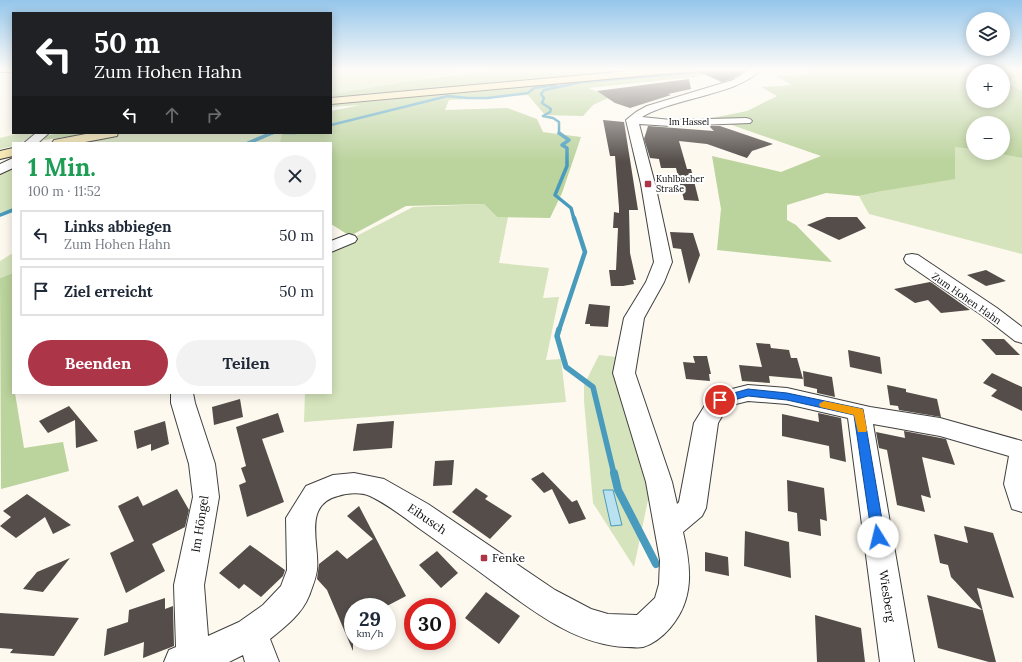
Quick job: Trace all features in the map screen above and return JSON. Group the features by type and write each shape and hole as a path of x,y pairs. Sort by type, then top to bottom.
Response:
{"main road":[{"path":"332,101 343,100"},
{"path":"64,142 107,134"},
{"path":"0,155 12,152"}],"street":[{"path":"680,100 638,114 632,120 648,184 663,262 655,282 634,318 624,373 659,482 669,527 692,508 706,423 720,400 748,393 787,396 859,412 940,427 1022,450 1017,484 1022,501"},
{"name":"Im Hassel","path":"632,120 671,122 746,121"},
{"path":"31,142 42,134"},
{"path":"0,170 12,163"},
{"path":"332,247 349,240"},
{"name":"Zum Hohen Hahn","path":"912,259 990,312 1022,337"},
{"name":"Im Höngel","path":"182,394 183,403 202,464 206,497 189,584 187,660"},
{"name":"Wiesberg","path":"859,412 897,662"},
{"name":"Eibusch","path":"187,660 223,648 256,647 274,616 294,595 302,570 300,518 315,494 333,486 354,483 375,486 418,512 544,600 584,622 608,630 642,631 654,622 668,606 674,584 675,560 669,527"}],"green space":[{"path":"332,100 451,100 449,100 445,110 507,108 537,119 543,132 581,137 562,193 550,218 497,217 484,204 406,206 350,236 332,225 332,142 280,142 282,134 332,134 332,111 360,105 332,107"},
{"path":"532,100 604,100 593,105 583,116 545,115"},
{"path":"769,100 966,100 966,108 1010,108 1010,100 1022,100 1022,158 1010,156 1010,116 966,116 966,148 955,147 955,179 859,196 826,193 787,205 787,220 796,225 832,262 717,250 721,209 712,156 781,172 821,156 712,118 747,111"},
{"path":"16,134 37,134 22,142 12,142 12,146 0,149 0,138"},
{"path":"55,134 86,134 44,140 45,136"},
{"path":"114,134 283,134 280,142 70,142"},
{"path":"955,146 966,148 966,160 1010,160 1010,156 1022,158 1022,254 869,214 859,196 882,191"},
{"path":"12,165 12,209 0,213 0,171"},
{"path":"484,204 497,217 508,217 499,263 549,268 543,298 559,297 546,360 561,359 566,402 304,422 305,394 332,394 332,248 413,207"},
{"path":"12,254 12,273 0,278 0,261"},
{"path":"12,273 12,394 15,394 24,448 63,442 69,471 1,489 0,278"},
{"path":"599,355 616,357 652,481 634,567 593,503 584,401 584,385"}],"water":[{"path":"603,490 613,490 622,525 611,526"}],"building":[{"path":"610,100 656,100 630,108"},
{"path":"603,120 624,122 638,210 629,210 630,253 636,280 633,280 634,284 623,286 611,286 609,270 616,270 618,228 613,228 614,212 619,213 619,208 615,156 610,156"},
{"path":"648,126 714,131 709,126 720,126 773,144 752,151 747,158 707,144 679,141 687,169 691,169 699,201 684,200 676,168 661,168 659,159 650,158 644,139"},
{"path":"827,217 857,217 866,228 839,240 807,225"},
{"path":"670,232 693,233 700,255 689,284 681,249 673,248"},
{"path":"986,270 1006,281 986,286 967,275"},
{"path":"930,282 970,310 941,313 928,300 915,303 894,289"},
{"path":"589,304 610,306 608,327 590,326 590,324 585,324"},
{"path":"981,339 1004,339 1020,355 996,355"},
{"path":"756,343 770,344 771,348 789,350 791,358 797,358 803,379 769,376 770,383 742,381 739,365 762,367"},
{"path":"848,350 880,357 882,374 850,367"},
{"path":"693,356 707,356 711,374 709,374 710,381 686,379 683,362 695,363"},
{"path":"803,371 832,377 835,397 817,393 817,389 804,386"},
{"path":"992,373 1022,387 1022,411 991,396 997,390 983,383"},
{"path":"887,385 906,389 906,392 937,399 941,417 899,410 898,406 890,405"},
{"path":"240,399 243,417 214,425 212,407"},
{"path":"69,406 98,441 76,448 75,420 48,433 39,421"},
{"path":"278,413 284,432 262,439 284,502 247,517 239,485 246,482 241,468 246,466 236,427"},
{"path":"818,413 841,418 846,462 830,458 829,446 782,436 782,414 819,422"},
{"path":"165,421 169,444 151,451 151,444 137,449 134,431"},
{"path":"394,421 392,448 353,451 357,424"},
{"path":"904,431 946,439 955,465 922,457 931,498 921,495 925,512 897,505 887,450 879,448 876,432 905,438"},
{"path":"454,460 452,485 433,486 435,461"},
{"path":"543,472 572,502 577,500 586,519 569,524 552,489 544,493 531,479"},
{"path":"787,480 824,488 827,521 820,519 821,536 798,531 797,513 788,511"},
{"path":"476,488 488,496 485,499 512,516 490,539 452,512"},
{"path":"177,489 189,510 185,527 152,544 165,571 126,593 110,553 134,541 118,506 138,496 143,506"},
{"path":"27,494 71,525 53,534 45,517 16,538 0,526 11,517 3,511"},
{"path":"359,506 406,596 396,601 396,598 344,598 344,630 327,590 317,579 319,564 337,550 347,559 373,539 347,516"},
{"path":"964,526 993,533 1014,598 977,588 996,662 989,662 938,648 927,595 982,610 951,577 948,565 940,563 934,534 968,543"},
{"path":"745,531 789,542 791,578 744,566"},
{"path":"250,545 285,570 283,576 261,597 244,584 239,589 219,573"},
{"path":"437,551 458,573 441,588 419,565"},
{"path":"705,552 728,557 729,576 705,571"},
{"path":"70,558 43,592 23,589 37,572"},
{"path":"486,592 520,616 499,644 465,618"},
{"path":"165,598 165,609 173,606 174,646 143,658 144,642 104,656 107,629 128,622 129,610"},
{"path":"0,613 79,618 54,656 10,653 13,649 0,648"},
{"path":"815,615 861,628 865,662 817,662"}],"waterway":[{"path":"332,125 432,100"},
{"path":"543,100 542,103 551,109 550,112 543,116 553,118 559,122 559,133"},
{"path":"559,133 569,140 562,145 567,148 567,166 555,195 571,208 574,219"},
{"path":"250,142 270,134"},
{"path":"0,215 12,210"},
{"path":"559,330 585,252 574,218"},
{"path":"559,329 557,336 566,367 593,387 614,474"},
{"path":"614,473 618,490 656,564"}],"slow traffic":[{"path":"824,404 859,412 862,430"}],"place":[{"name":"Kuhlbacher Straße","path":"648,184"},
{"name":"Fenke","path":"484,558"}],"route":[{"path":"720,400 748,393 787,396 859,412 878,537"}]}
